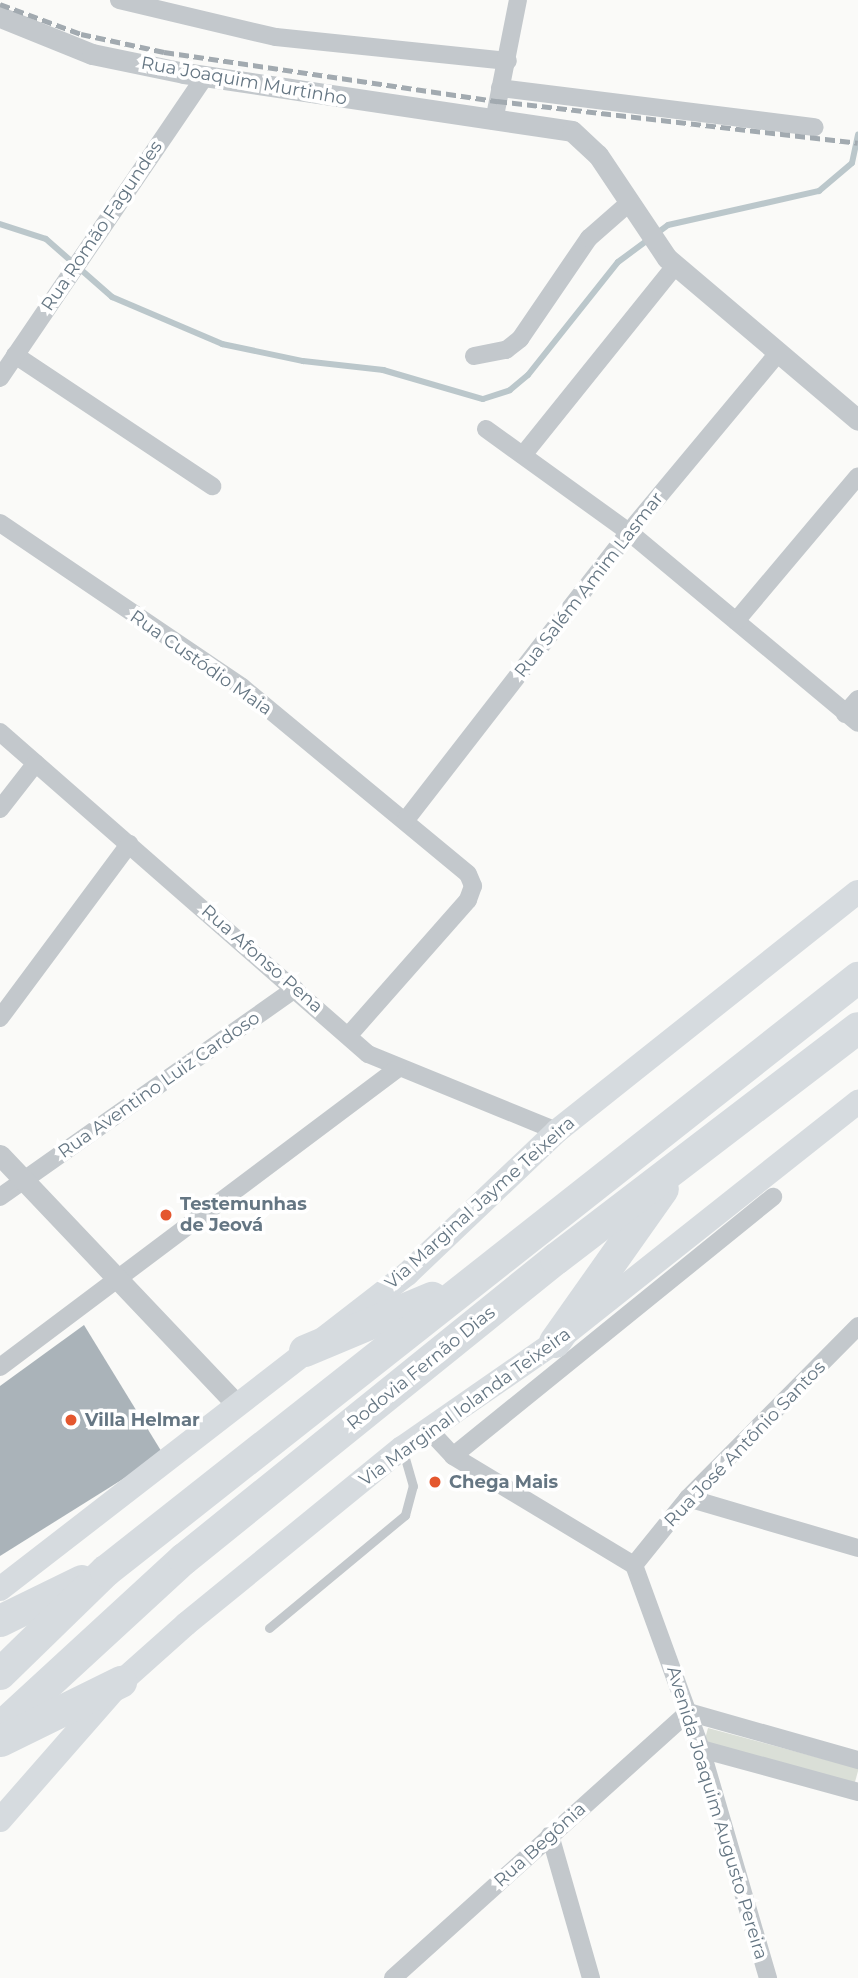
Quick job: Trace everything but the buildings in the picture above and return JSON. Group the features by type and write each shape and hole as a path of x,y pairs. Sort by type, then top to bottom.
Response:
{"highway":[{"name":"Rodovia Fernão Dias","path":"0,1674 106,1571 468,1282 858,978"},
{"name":"Rodovia Fernão Dias","path":"0,1728 184,1559 683,1161 858,1028"},
{"path":"555,1342 683,1161"},
{"path":"305,1351 468,1282"},
{"path":"0,1621 106,1571"},
{"path":"0,1741 121,1682"}],"main road":[{"name":"Via Marginal Jayme Teixeira","path":"1,1586 407,1274 557,1131 858,892"},
{"name":"Via Marginal Iolanda Teixeira","path":"0,1820 121,1682 402,1448 555,1342 858,1102"}],"street":[{"path":"119,0 275,37 508,61"},
{"path":"494,121 518,0"},
{"name":"Rua Joaquim Murtinho","path":"0,17 92,54 205,76 572,131 598,155 671,262 858,420"},
{"name":"Rua Romão Fagundes","path":"0,378 205,76"},
{"path":"500,88 815,127"},
{"path":"474,356 506,350 520,338 589,238 630,202"},
{"path":"523,455 671,262"},
{"name":"Rua Salém Amim Lasmar","path":"405,821 629,532 778,353"},
{"path":"15,355 212,486"},
{"path":"486,429 629,532 852,718 858,699"},
{"path":"736,621 858,476"},
{"name":"Rua Custódio Maia","path":"0,523 242,687 460,866 471,880 468,900 348,1036"},
{"name":"Rua Afonso Pena","path":"0,732 348,1036 397,1069 557,1131"},
{"path":"0,809 36,763"},
{"path":"0,1018 129,844"},
{"name":"Rua Aventino Luiz Cardoso","path":"0,1197 295,989"},
{"path":"0,1367 397,1069"},
{"path":"0,1156 22,1182 121,1278 236,1404"},
{"path":"453,1455 773,1197"},
{"name":"Rua José Antônio Santos","path":"634,1564 688,1498 851,1342 858,1325"},
{"path":"429,1430 453,1455 634,1564"},
{"path":"688,1498 858,1548"},
{"name":"Avenida Joaquim Augusto Pereira","path":"634,1564 701,1749 768,1978"},
{"path":"688,1712 858,1760"},
{"name":"Rua Begônia","path":"393,1978 409,1971 550,1835 688,1712"},
{"path":"701,1749 858,1792"},
{"path":"550,1835 592,1978"}],"lane":[{"path":"269,1628 405,1515 413,1472 402,1448"}],"shaded area":[{"path":"708,1728 858,1768 855,1783 704,1742"}],"waterway":[{"path":"0,224 46,239 112,297 222,344 303,361 383,370 483,399 510,390 528,375 618,262 668,225 819,191 852,163 858,135"}],"railway":[{"path":"0,4 81,34 164,52 497,101 858,143"}],"place":[{"name":"Testemunhas de Jeová","path":"166,1215"},
{"name":"Villa Helmar","path":"71,1420"},
{"name":"Chega Mais","path":"435,1482"}]}
